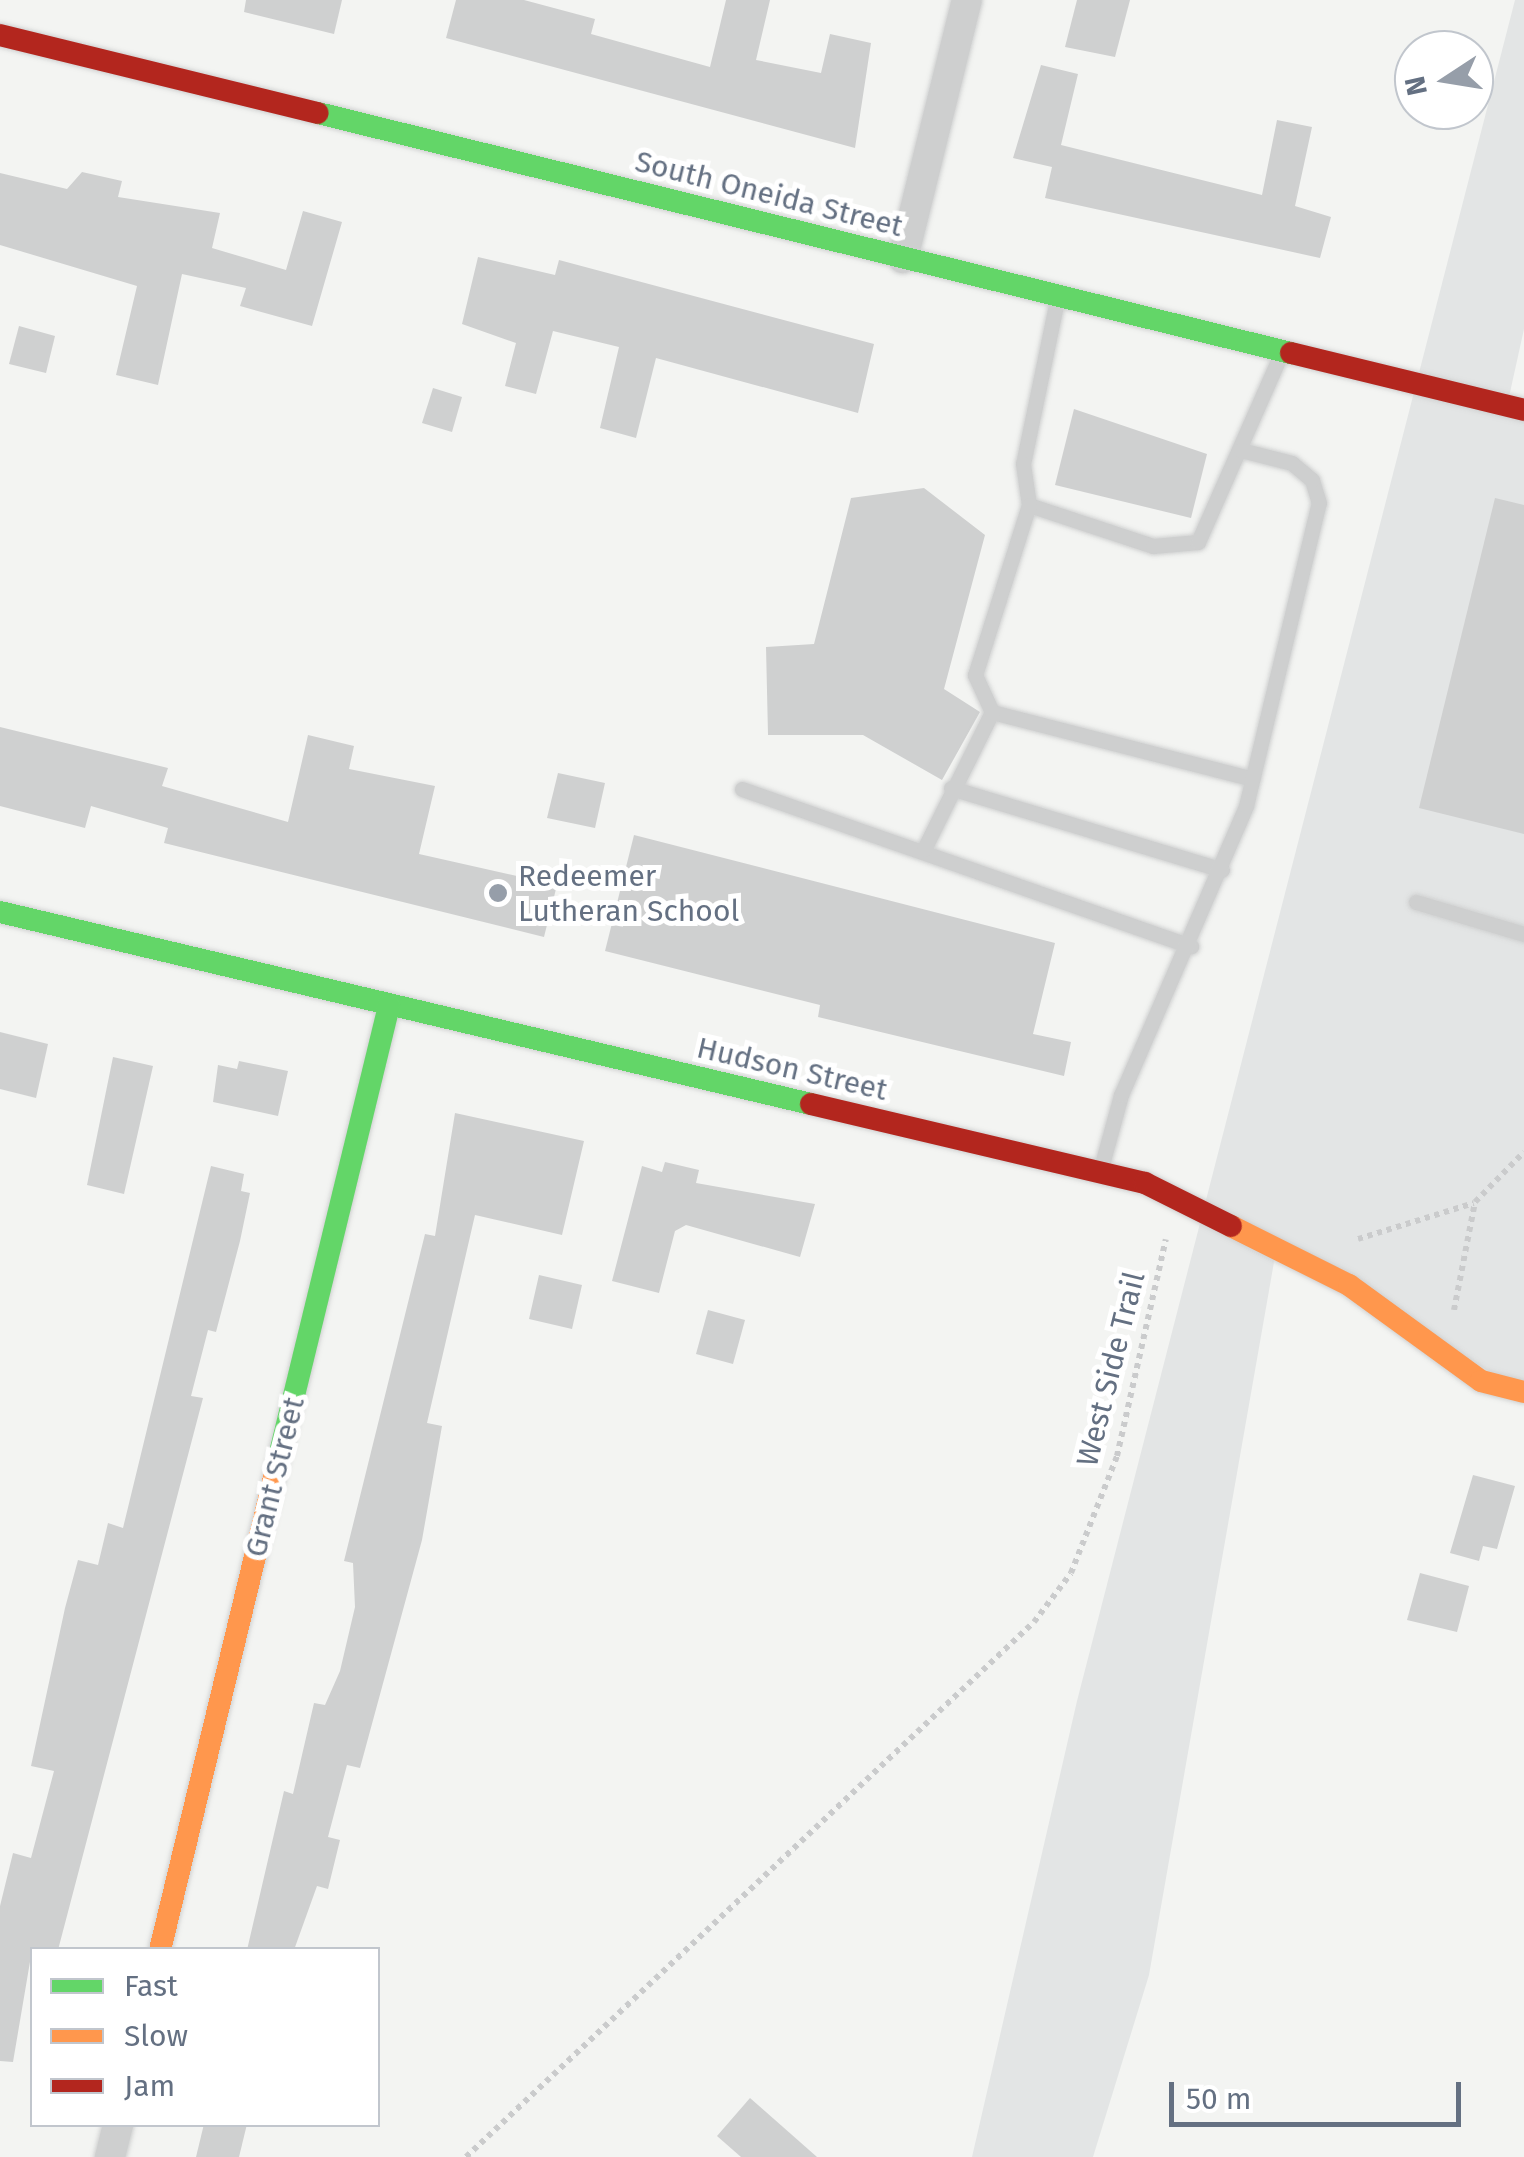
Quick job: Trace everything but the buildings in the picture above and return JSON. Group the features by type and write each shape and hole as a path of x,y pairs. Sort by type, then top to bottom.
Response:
{"street":[{"path":"903,258 966,0"},
{"name":"South Oneida Street","path":"0,35 1524,410"},
{"name":"Hudson Street","path":"0,912 1101,1172 1176,1194 1349,1285 1482,1381 1524,1392"},
{"name":"Grant Street","path":"161,1947 389,1005"},
{"path":"110,2157 117,2127"}],"lane":[{"path":"992,712 975,675 1028,504 1023,464 1058,296"},
{"path":"1028,504 1154,546 1198,542 1282,350"},
{"path":"1101,1172 1121,1094 1191,946 1253,779 1319,502 1312,480 1292,463 1241,450"},
{"path":"992,712 1253,779"},
{"path":"924,849 992,712"},
{"path":"951,788 1222,870"},
{"path":"742,789 924,849 958,870 1191,946"},
{"path":"1416,902 1524,934"}],"path":[{"path":"1358,1239 1475,1202 1524,1152"},
{"name":"West Side Trail","path":"466,2157 988,1668 1071,1573 1117,1456 1176,1194"},
{"path":"1454,1311 1475,1202"}],"shaded area":[{"path":"1515,0 1524,0 1524,329 1507,406 1524,410 1524,1392 1277,1245 1149,1975 1093,2157 972,2157 1077,1701 1482,130 1494,130 1494,82"}],"traffic: fast":[{"path":"318,113 1291,353"},
{"path":"0,912 811,1104"},
{"path":"279,1457 389,1005"}],"traffic: slow":[{"path":"1231,1226 1349,1285 1481,1381 1524,1392"},
{"path":"161,1947 279,1457"}],"traffic: jam":[{"path":"0,35 318,113"},
{"path":"1291,353 1524,410"},
{"path":"811,1104 1145,1183 1231,1226"}],"place":[{"name":"Redeemer Lutheran School","path":"498,893"}]}
